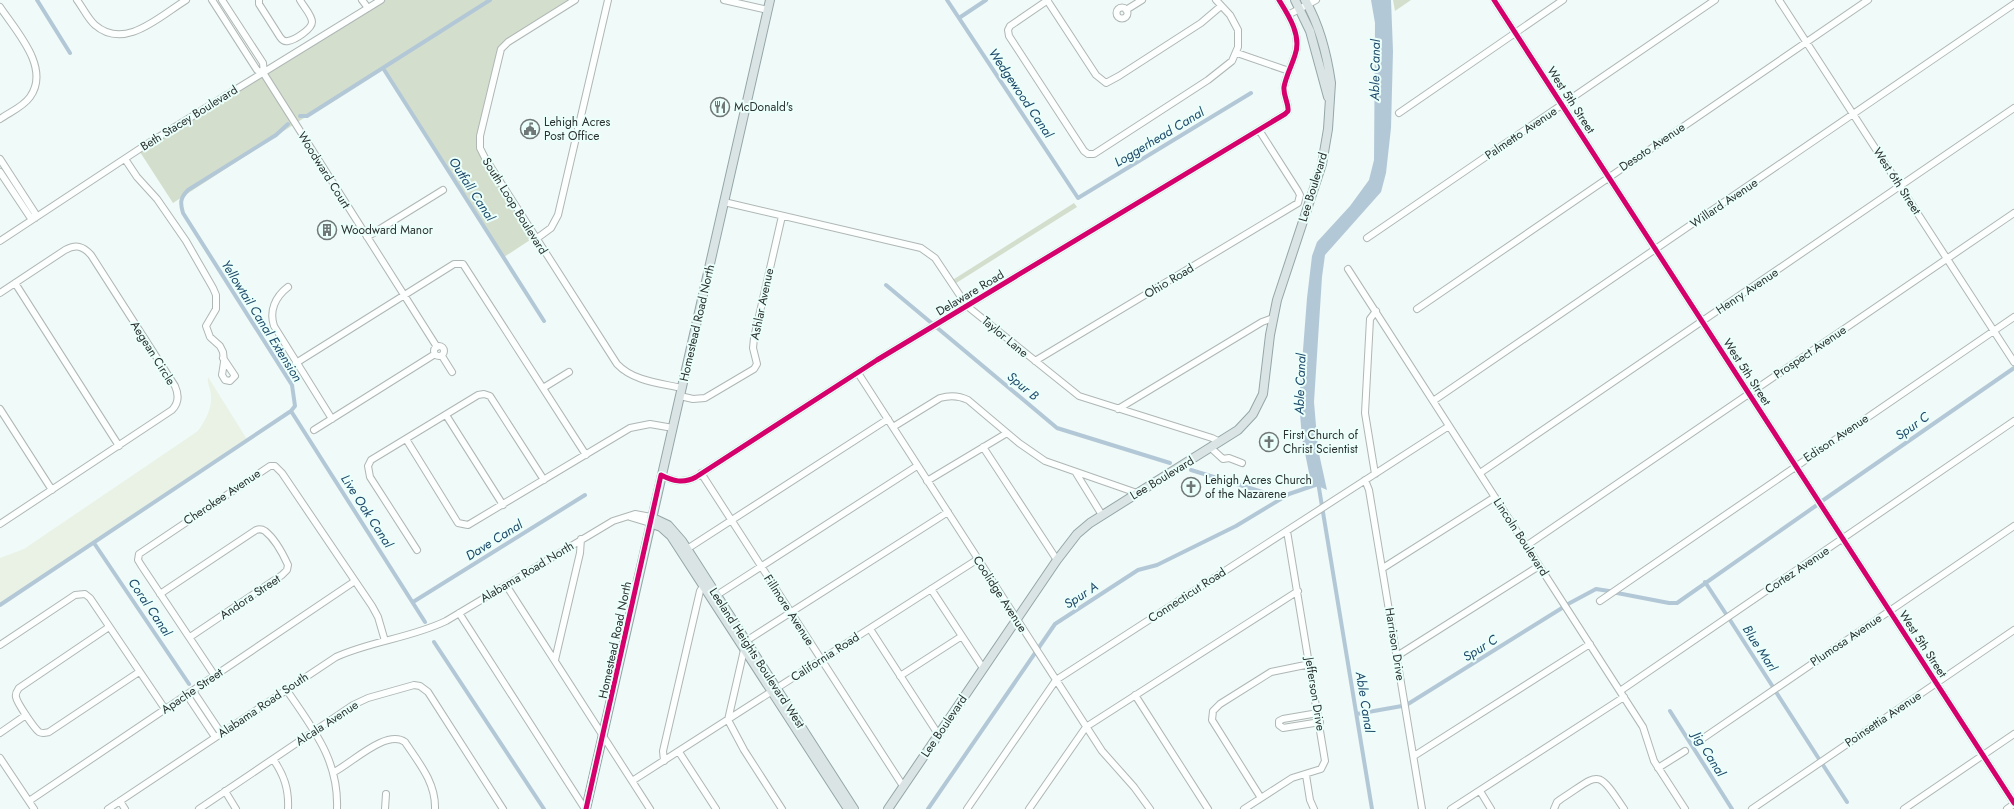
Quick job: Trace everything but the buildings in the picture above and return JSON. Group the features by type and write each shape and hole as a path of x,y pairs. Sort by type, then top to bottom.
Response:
{"main road":[{"name":"Homestead Road North","path":"586,809 770,0"},
{"name":"Lee Boulevard","path":"888,809 1057,560 1077,534 1102,515 1220,442 1243,426 1254,414 1264,388 1273,318 1283,281 1319,174 1326,145 1330,101 1310,31 1305,5 1295,0"},
{"name":"Leeland Heights Boulevard West","path":"651,520 668,525 687,549 717,595 745,645"},
{"name":"Leeland Heights Boulevard West","path":"651,520 671,536 703,586 745,645 848,809"},
{"name":"Leeland Heights Boulevard West","path":"774,690 854,809"}],"street":[{"path":"78,0 95,25 102,30 118,35 136,31 186,0"},
{"path":"212,0 257,70 264,74"},
{"path":"222,0 263,63 264,74"},
{"path":"259,0 259,4 284,41 289,41 310,28 312,24 311,18 300,0"},
{"path":"362,0 368,8"},
{"name":"Beth Stacey Boulevard","path":"0,241 125,159 381,0"},
{"name":"South Loop Boulevard","path":"575,0 508,42 501,49 480,136 480,148 536,239 620,368 635,376 681,392"},
{"path":"536,239 551,228 558,215 608,0"},
{"path":"724,0 768,10"},
{"path":"1216,0 1221,6 1236,25 1238,35 1237,53 1228,66 1099,151 1088,154 1084,151 1011,41 1008,30 1013,22 1047,0 1096,75 1106,83 1115,79 1201,23 1221,6"},
{"path":"1126,10 1142,0"},
{"path":"1237,53 1289,71 1298,45 1297,36 1288,15 1279,0"},
{"path":"1288,15 1316,0"},
{"name":"West 5th Street","path":"1494,0 2014,804"},
{"path":"1399,113 1563,0"},
{"name":"Palmetto Avenue","path":"1367,238 1715,0"},
{"name":"West 6th Street","path":"1779,0 2014,362"},
{"name":"Desoto Avenue","path":"1417,309 1868,0"},
{"name":"Willard Avenue","path":"1433,401 2014,4"},
{"path":"0,7 33,59 37,74 36,85 30,97 24,104 0,119"},
{"name":"Delaware Road","path":"661,475 670,479 685,482 702,473 930,328 1259,130 1288,111 1284,93 1289,71"},
{"name":"Woodward Court","path":"264,74 437,347"},
{"name":"Henry Avenue","path":"1480,473 2014,108"},
{"name":"Ohio Road","path":"1035,361 1296,205 1300,199 1298,191 1259,130"},
{"path":"0,159 35,214 35,218 30,217 0,172"},
{"path":"125,159 137,177 157,199 209,278 216,295 217,302 216,309 207,322 207,332 210,337 220,346 223,358"},
{"path":"367,237 443,190"},
{"path":"724,202 782,216"},
{"name":"Prospect Avenue","path":"1526,546 2014,213"},
{"name":"Taylor Lane","path":"782,216 921,248 938,262 967,306 1079,396 1212,438 1220,442"},
{"name":"Ashlar Avenue","path":"681,392 693,399 705,398 750,372 757,364 753,348 754,338 782,216"},
{"name":"Aegean Circle","path":"0,293 65,250 76,246 82,247 91,255 175,386 178,396 176,406 172,410 0,524"},
{"path":"296,362 454,264 460,263 466,266 586,455"},
{"name":"Lincoln Boulevard","path":"1348,269 1643,727 1650,754 1685,809"},
{"path":"15,283 119,446"},
{"path":"288,287 280,295 274,305 272,319 278,334 332,418"},
{"path":"1375,474 1365,413 1370,319 1376,311"},
{"name":"Edison Avenue","path":"1600,601 2014,317"},
{"path":"1118,409 1257,324 1273,318"},
{"path":"435,354 434,349 437,347 440,346 444,349 442,356 452,372"},
{"path":"435,354 437,356 442,356"},
{"path":"314,430 435,354"},
{"path":"543,388 569,372"},
{"name":"Coolidge Avenue","path":"858,373 1102,752 1134,786 1150,809"},
{"path":"416,550 370,477 368,466 371,460 478,395 484,394 490,396 544,480"},
{"path":"893,427 935,400 954,395 968,400 1007,433 1045,461 1137,493"},
{"path":"0,409 52,490"},
{"path":"446,414 503,505"},
{"path":"687,549 888,419"},
{"name":"Cortez Avenue","path":"1620,691 2014,421"},
{"path":"406,439 460,524 468,525 636,426 650,424 672,428"},
{"name":"Connecticut Road","path":"967,809 1056,680 1450,426"},
{"path":"927,481 1007,433"},
{"path":"983,447 1057,560"},
{"path":"1211,448 1223,460 1229,458 1242,463"},
{"name":"Cherokee Avenue","path":"215,676 141,565 138,560 139,554 270,466 275,466 282,473 355,581 375,612 385,641"},
{"path":"717,595 917,466"},
{"name":"Fillmore Avenue","path":"702,473 903,786"},
{"path":"1076,473 1102,515"},
{"name":"Harrison Drive","path":"1365,480 1369,490 1422,809"},
{"path":"1382,568 1495,497"},
{"path":"782,809 744,750 728,720 745,645 791,612 948,512"},
{"name":"Alabama Road North","path":"430,628 459,613 612,520 625,516 651,520"},
{"name":"Plumosa Avenue","path":"1699,741 2014,526"},
{"name":"Andora Street","path":"160,594 256,530 261,529 266,531 285,559 288,565 287,570 282,575 190,637"},
{"name":"Jefferson Drive","path":"1244,809 1292,778 1317,772 1324,766 1325,755 1320,722 1287,531"},
{"path":"554,660 580,553 581,539"},
{"name":"California Road","path":"632,781 978,559"},
{"path":"1397,656 1540,566"},
{"name":"Apache Street","path":"29,801 355,581"},
{"path":"506,585 650,809"},
{"path":"664,761 665,744 700,592 703,586"},
{"path":"931,589 983,668"},
{"path":"1029,809 1086,727 1298,591"},
{"path":"0,645 79,593 85,594 90,598 165,709"},
{"path":"459,613 586,809"},
{"path":"109,627 19,688 16,692 16,697 26,715 38,731 43,734 49,732 139,672"},
{"name":"Alabama Road South","path":"108,809 336,657 430,628"},
{"path":"870,629 938,734"},
{"name":"Poinsettia Avenue","path":"1752,809 2014,630"},
{"path":"900,676 962,636"},
{"path":"1414,756 1590,644"},
{"path":"1261,798 1212,720 1213,711 1220,704 1271,672 1310,664"},
{"name":"Alcala Avenue","path":"198,809 359,702 409,686 420,686 428,692 503,809"},
{"path":"286,689 325,750 334,772 337,792 337,809"},
{"path":"193,691 222,733"},
{"path":"187,695 215,737"},
{"path":"1135,695 1208,809"},
{"path":"1451,809 1624,697"},
{"path":"1318,712 1283,719 1279,721 1279,726 1283,728 1320,722"},
{"path":"0,733 26,715"},
{"path":"1904,809 2014,734"},
{"path":"334,772 380,743 392,739 401,739 406,742 431,784 435,796 435,809"},
{"path":"1658,768 1685,751"},
{"path":"679,752 716,809"},
{"path":"0,758 34,809"},
{"path":"273,759 286,782 288,809"},
{"path":"1306,775 1310,800 1314,809"},
{"path":"1554,809 1557,802 1588,781 1597,778 1601,778 1607,783 1624,809"},
{"path":"225,791 236,809"},
{"path":"1480,791 1492,809"},
{"path":"385,809 386,794"},
{"path":"120,801 125,809"},
{"path":"2007,809 2014,804"}],"shaded area":[{"path":"208,377 248,441 0,607 0,558 24,549 198,431 209,410 211,401"}],"green space":[{"path":"385,0 572,0 503,44 478,143 533,238 504,257 385,68 296,123 173,203 140,152"},
{"path":"1393,0 1411,0 1395,11"},
{"path":"1074,203 1077,207 953,285 951,281"}],"water":[{"path":"1371,0 1391,0 1393,51 1391,128 1386,173 1381,192 1325,255 1322,277 1314,402 1318,449 1327,490 1311,483 1302,438 1299,402 1307,298 1312,256 1317,242 1350,206 1369,180 1374,160 1375,23"}],"waterway":[{"path":"37,0 70,53"},
{"name":"Yellowtail Canal Extension","path":"300,116 307,116 490,0"},
{"name":"Wedgewood Canal","path":"947,0 1078,198 1251,93"},
{"path":"959,18 986,0"},
{"name":"Outfall Canal","path":"383,68 544,321"},
{"name":"Yellowtail Canal Extension","path":"0,605 291,411 295,406 292,385 183,213 181,206 182,198 188,190 276,135 288,124"},
{"name":"Spur B","path":"886,285 1057,428 1170,463"},
{"name":"Spur C","path":"1822,501 2014,368"},
{"name":"Live Oak Canal","path":"291,411 425,622"},
{"name":"Spur B","path":"1191,470 1282,498"},
{"name":"Able Canal","path":"1318,482 1372,809"},
{"name":"Spur A","path":"928,809 1055,624 1138,570 1157,565 1236,526 1289,494 1318,484"},
{"name":"Dave Canal","path":"413,602 585,495"},
{"name":"Spur C","path":"1617,593 1669,603 1677,603 1817,505"},
{"name":"Coral Canal","path":"94,543 189,684"},
{"name":"Blue Marl","path":"1705,582 1726,614"},
{"name":"Spur C","path":"1568,604 1596,589 1609,591"},
{"name":"Spur C","path":"1408,704 1562,608"},
{"name":"Blue Marl","path":"1730,620 1773,687"},
{"name":"Live Oak Canal","path":"434,642 544,809"},
{"name":"Blue Marl","path":"1776,692 1819,759"},
{"name":"Spur C","path":"1357,714 1402,706"},
{"name":"Jig Canal","path":"1670,711 1732,809"},
{"name":"Blue Marl","path":"1823,765 1847,802"}],"cycle path":[{"path":"586,809 661,475 678,481 696,477 877,360 1285,114 1288,111 1288,105 1284,93 1284,87 1297,48 1297,41 1293,26 1279,0"},
{"path":"1494,0 2014,803"}],"place":[{"name":"McDonald's","path":"720,107"},
{"name":"Lehigh Acres Post Office","path":"530,129"},
{"name":"Woodward Manor","path":"327,230"},
{"name":"First Church of Christ Scientist","path":"1269,442"},
{"name":"Lehigh Acres Church of the Nazarene","path":"1191,487"}],"water label":[{"name":"Loggerhead Canal","path":"1159,137"}]}
